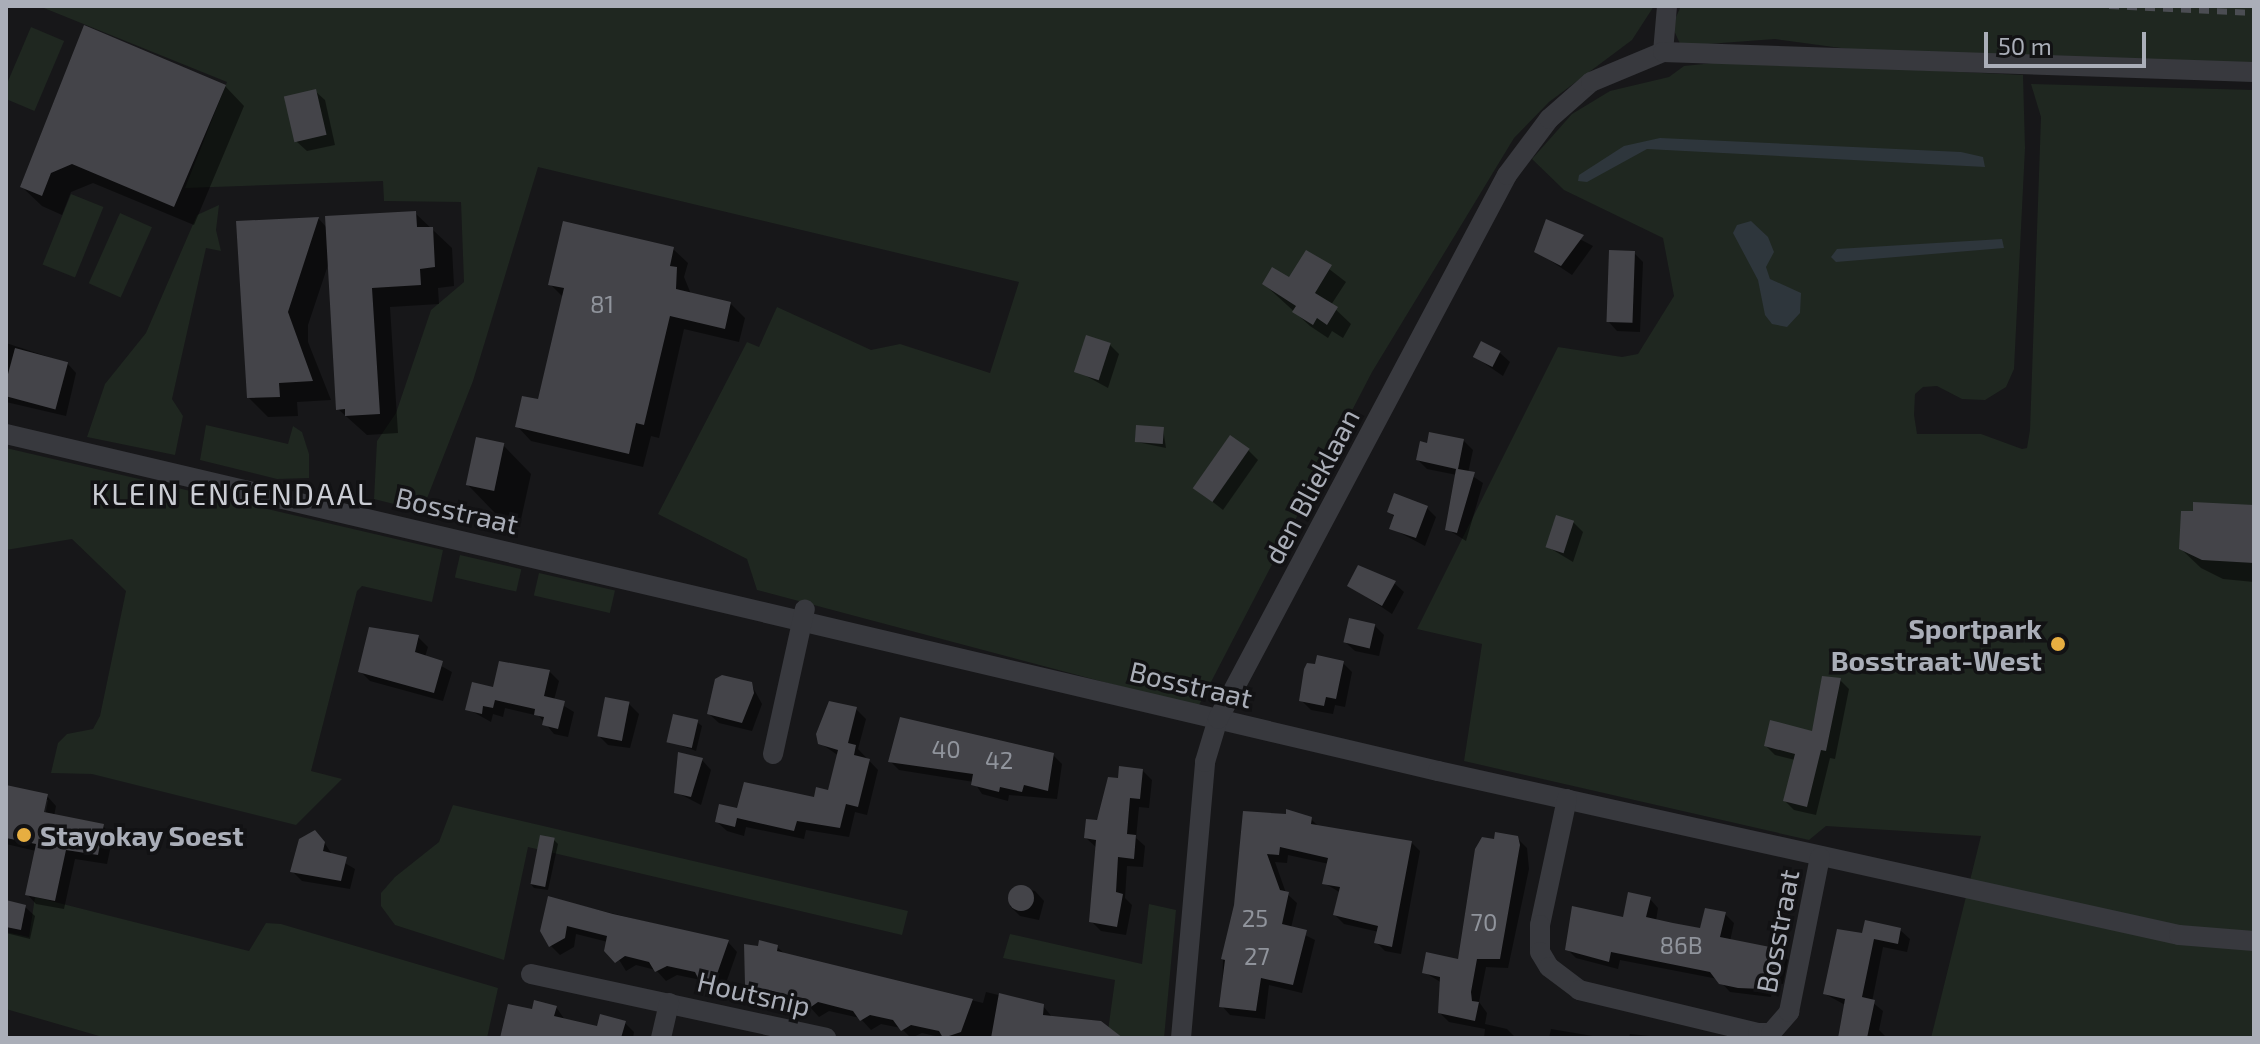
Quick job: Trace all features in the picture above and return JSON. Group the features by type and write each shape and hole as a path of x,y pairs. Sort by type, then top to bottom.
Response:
{"street":[{"path":"1667,6 1663,52 2254,72"},
{"name":"den Blieklaan","path":"1181,1038 1205,762 1218,719 1507,175 1549,119 1591,82 1663,52"},
{"name":"Bosstraat","path":"6,434 804,614 1218,719 1820,857 2179,935 2254,941"},
{"path":"773,754 804,614"},
{"name":"Bosstraat","path":"1567,799 1540,925 1540,952 1549,967 1579,990 1758,1033 1771,1033 1789,1012 1820,857"},
{"name":"Houtsnip","path":"531,974 826,1038"},
{"name":"Houtsnip","path":"661,1038 669,1003"}],"shaded area":[{"path":"39,6 1654,6 1632,40 1549,102 1514,138 1372,372 1198,707 757,590 747,559 658,514 747,342 759,347 777,307 871,350 900,344 990,373 1019,282 538,167 473,381 422,511 374,499 377,441 396,413 431,310 464,282 461,202 384,201 383,181 185,188 227,82"},
{"path":"1681,6 2254,6 2254,65 1878,53 1775,39 1681,46 1672,26"},
{"path":"31,27 64,41 34,111 6,99 6,86"},
{"path":"1733,61 2023,75 2025,148 2014,369 2006,387 1985,400 1962,399 1937,386 1923,387 1915,394 1914,415 1917,434 1981,434 2022,449 2027,448 2030,430 2041,117 2031,84 2254,90 2254,1038 1931,1038 1981,836 1826,826 1809,840 1464,761 1482,644 1417,629 1558,347 1622,357 1638,354 1674,296 1663,238 1564,190 1532,159 1572,114 1610,91 1669,77 1684,66"},
{"path":"1660,138 1961,152 1983,157 1985,167 1647,149 1587,182 1578,181 1579,175 1624,146"},
{"path":"71,194 103,207 75,278 43,264"},
{"path":"219,205 216,230 221,251 206,248 172,399 183,416 175,455 87,437 105,384 146,333 197,215"},
{"path":"120,213 152,227 121,298 89,283"},
{"path":"1751,221 1768,237 1774,252 1766,267 1770,279 1801,293 1800,313 1787,327 1772,324 1765,315 1758,280 1733,233 1737,225"},
{"path":"2002,239 2004,248 1836,262 1831,257 1837,249"},
{"path":"206,425 288,444 293,426 302,432 309,454 309,478 277,479 200,460"},
{"path":"6,448 443,550 432,602 362,586 357,591 311,771 342,779 296,825 92,774 51,773 58,743 67,734 93,729 100,716 126,591 72,539 6,550"},
{"path":"460,555 521,569 516,592 455,577"},
{"path":"539,573 615,591 610,613 534,595"},
{"path":"453,805 908,911 902,935 528,847 504,960 395,925 381,906 381,893 395,877 439,842"},
{"path":"35,897 249,951 266,923 281,924 498,988 487,1038 106,1038 6,1009 6,932 29,937"},
{"path":"1149,904 1176,910 1164,1038 1107,1038 1115,980 1003,958 1010,934 1142,964"}],"building":[{"path":"84,25 226,85 174,207 72,164 51,173 42,196 20,187"},
{"path":"316,89 327,135 294,142 284,96"},
{"path":"416,211 417,227 433,227 435,267 420,269 421,285 372,288 380,414 345,416 345,409 336,410 325,216"},
{"path":"319,217 288,312 313,381 279,383 280,397 247,398 236,221"},
{"path":"1546,219 1584,235 1561,266 1534,252"},
{"path":"563,221 674,247 670,266 677,267 676,289 731,302 725,329 670,316 644,425 636,423 629,454 515,427 522,396 538,399 564,288 548,285"},
{"path":"1306,250 1332,265 1315,293 1338,307 1327,325 1317,318 1313,325 1292,312 1296,306 1262,284 1272,267 1289,277"},
{"path":"1609,250 1635,251 1632,323 1606,322"},
{"path":"1086,335 1111,343 1099,380 1074,372"},
{"path":"1481,341 1501,351 1492,367 1473,357"},
{"path":"15,348 68,362 55,410 6,396 6,382"},
{"path":"1136,425 1164,427 1163,444 1135,442"},
{"path":"1429,432 1464,439 1458,469 1475,472 1457,533 1445,530 1456,469 1416,460 1420,441 1427,443"},
{"path":"1230,435 1250,449 1212,502 1193,488"},
{"path":"476,437 504,443 494,491 466,485"},
{"path":"1394,493 1428,506 1416,538 1389,529 1394,515 1387,512"},
{"path":"2193,502 2254,505 2254,563 2202,560 2179,549 2181,511 2193,511"},
{"path":"1556,515 1574,521 1564,553 1545,547"},
{"path":"1358,565 1396,581 1382,606 1347,586"},
{"path":"1349,618 1375,624 1370,648 1343,642"},
{"path":"369,627 419,635 415,652 443,661 434,693 358,672"},
{"path":"1317,655 1344,661 1336,699 1326,697 1324,706 1299,701 1304,669 1307,663 1315,664"},
{"path":"499,661 550,670 544,696 565,701 558,729 542,725 544,717 534,715 535,709 495,700 493,708 483,706 482,714 465,710 472,682 493,687"},
{"path":"722,675 752,682 754,693 742,723 707,714 715,679"},
{"path":"1822,676 1841,678 1826,751 1821,750 1807,807 1783,801 1795,754 1764,746 1770,720 1812,731"},
{"path":"605,697 630,702 622,741 597,736"},
{"path":"829,701 857,707 848,743 856,745 854,755 870,759 858,807 846,804 840,828 797,821 794,831 737,818 735,827 715,822 719,804 737,808 744,782 814,797 816,787 828,790 838,750 818,744 816,734"},
{"path":"673,714 698,720 692,748 666,742"},
{"path":"900,717 1054,753 1048,791 1024,785 1022,792 1000,787 999,792 971,785 973,774 888,762"},
{"path":"678,752 703,758 691,797 674,793"},
{"path":"1119,766 1143,769 1140,799 1130,798 1127,834 1136,835 1134,859 1118,857 1116,892 1123,894 1117,927 1089,922 1096,840 1084,838 1086,819 1097,820 1108,777 1118,778"},
{"path":"6,785 48,794 44,812 104,824 98,855 66,850 55,901 25,895 36,844 6,838"},
{"path":"1286,809 1312,817 1311,824 1412,841 1392,947 1374,943 1378,926 1333,915 1340,887 1322,884 1328,858 1280,847 1279,855 1267,854 1280,890 1289,892 1282,924 1307,930 1293,985 1261,978 1256,1011 1219,1007 1225,960 1221,959 1234,905 1243,811 1286,814"},
{"path":"315,830 325,842 323,851 347,857 341,881 290,872 299,839"},
{"path":"1495,832 1518,836 1520,845 1500,959 1477,959 1471,992 1472,1001 1479,1002 1475,1021 1438,1013 1440,977 1422,973 1426,952 1458,959 1475,849 1482,837 1494,839"},
{"path":"540,835 555,838 545,887 530,884"},
{"path":"1021,885 1030,889 1034,898 1030,907 1021,911 1012,907 1008,898 1012,889"},
{"path":"1628,892 1651,897 1646,917 1673,923 1700,928 1705,908 1726,912 1720,937 1780,949 1775,977 1765,974 1762,989 1738,988 1719,984 1710,972 1611,952 1609,962 1565,950 1572,906 1623,917"},
{"path":"548,896 729,940 717,974 701,984 695,972 667,966 655,972 649,962 625,956 615,963 604,951 607,936 567,926 565,938 549,947 540,931"},
{"path":"6,900 26,905 21,930 6,927"},
{"path":"1865,920 1901,928 1898,944 1874,939 1862,997 1875,1000 1867,1038 1838,1038 1845,999 1823,994 1837,929 1862,933"},
{"path":"759,940 778,945 777,951 973,999 961,1032 943,1038 939,1031 911,1025 901,1031 893,1020 870,1015 860,1021 853,1011 818,1002 808,1009 800,998 767,990 755,997 745,985 744,944 758,946"},
{"path":"999,993 1044,1004 1043,1015 1101,1021 1123,1038 991,1038"},
{"path":"534,1000 557,1006 554,1016 597,1026 600,1014 626,1021 621,1038 500,1038 508,1004 532,1009"}],"railway":[{"path":"2109,6 2254,13"}],"place":[{"name":"Sportpark Bosstraat-West","path":"2058,644"},
{"name":"Stayokay Soest","path":"24,835"}],"district":[{"name":"KLEIN ENGENDAAL","path":"233,493"}]}
